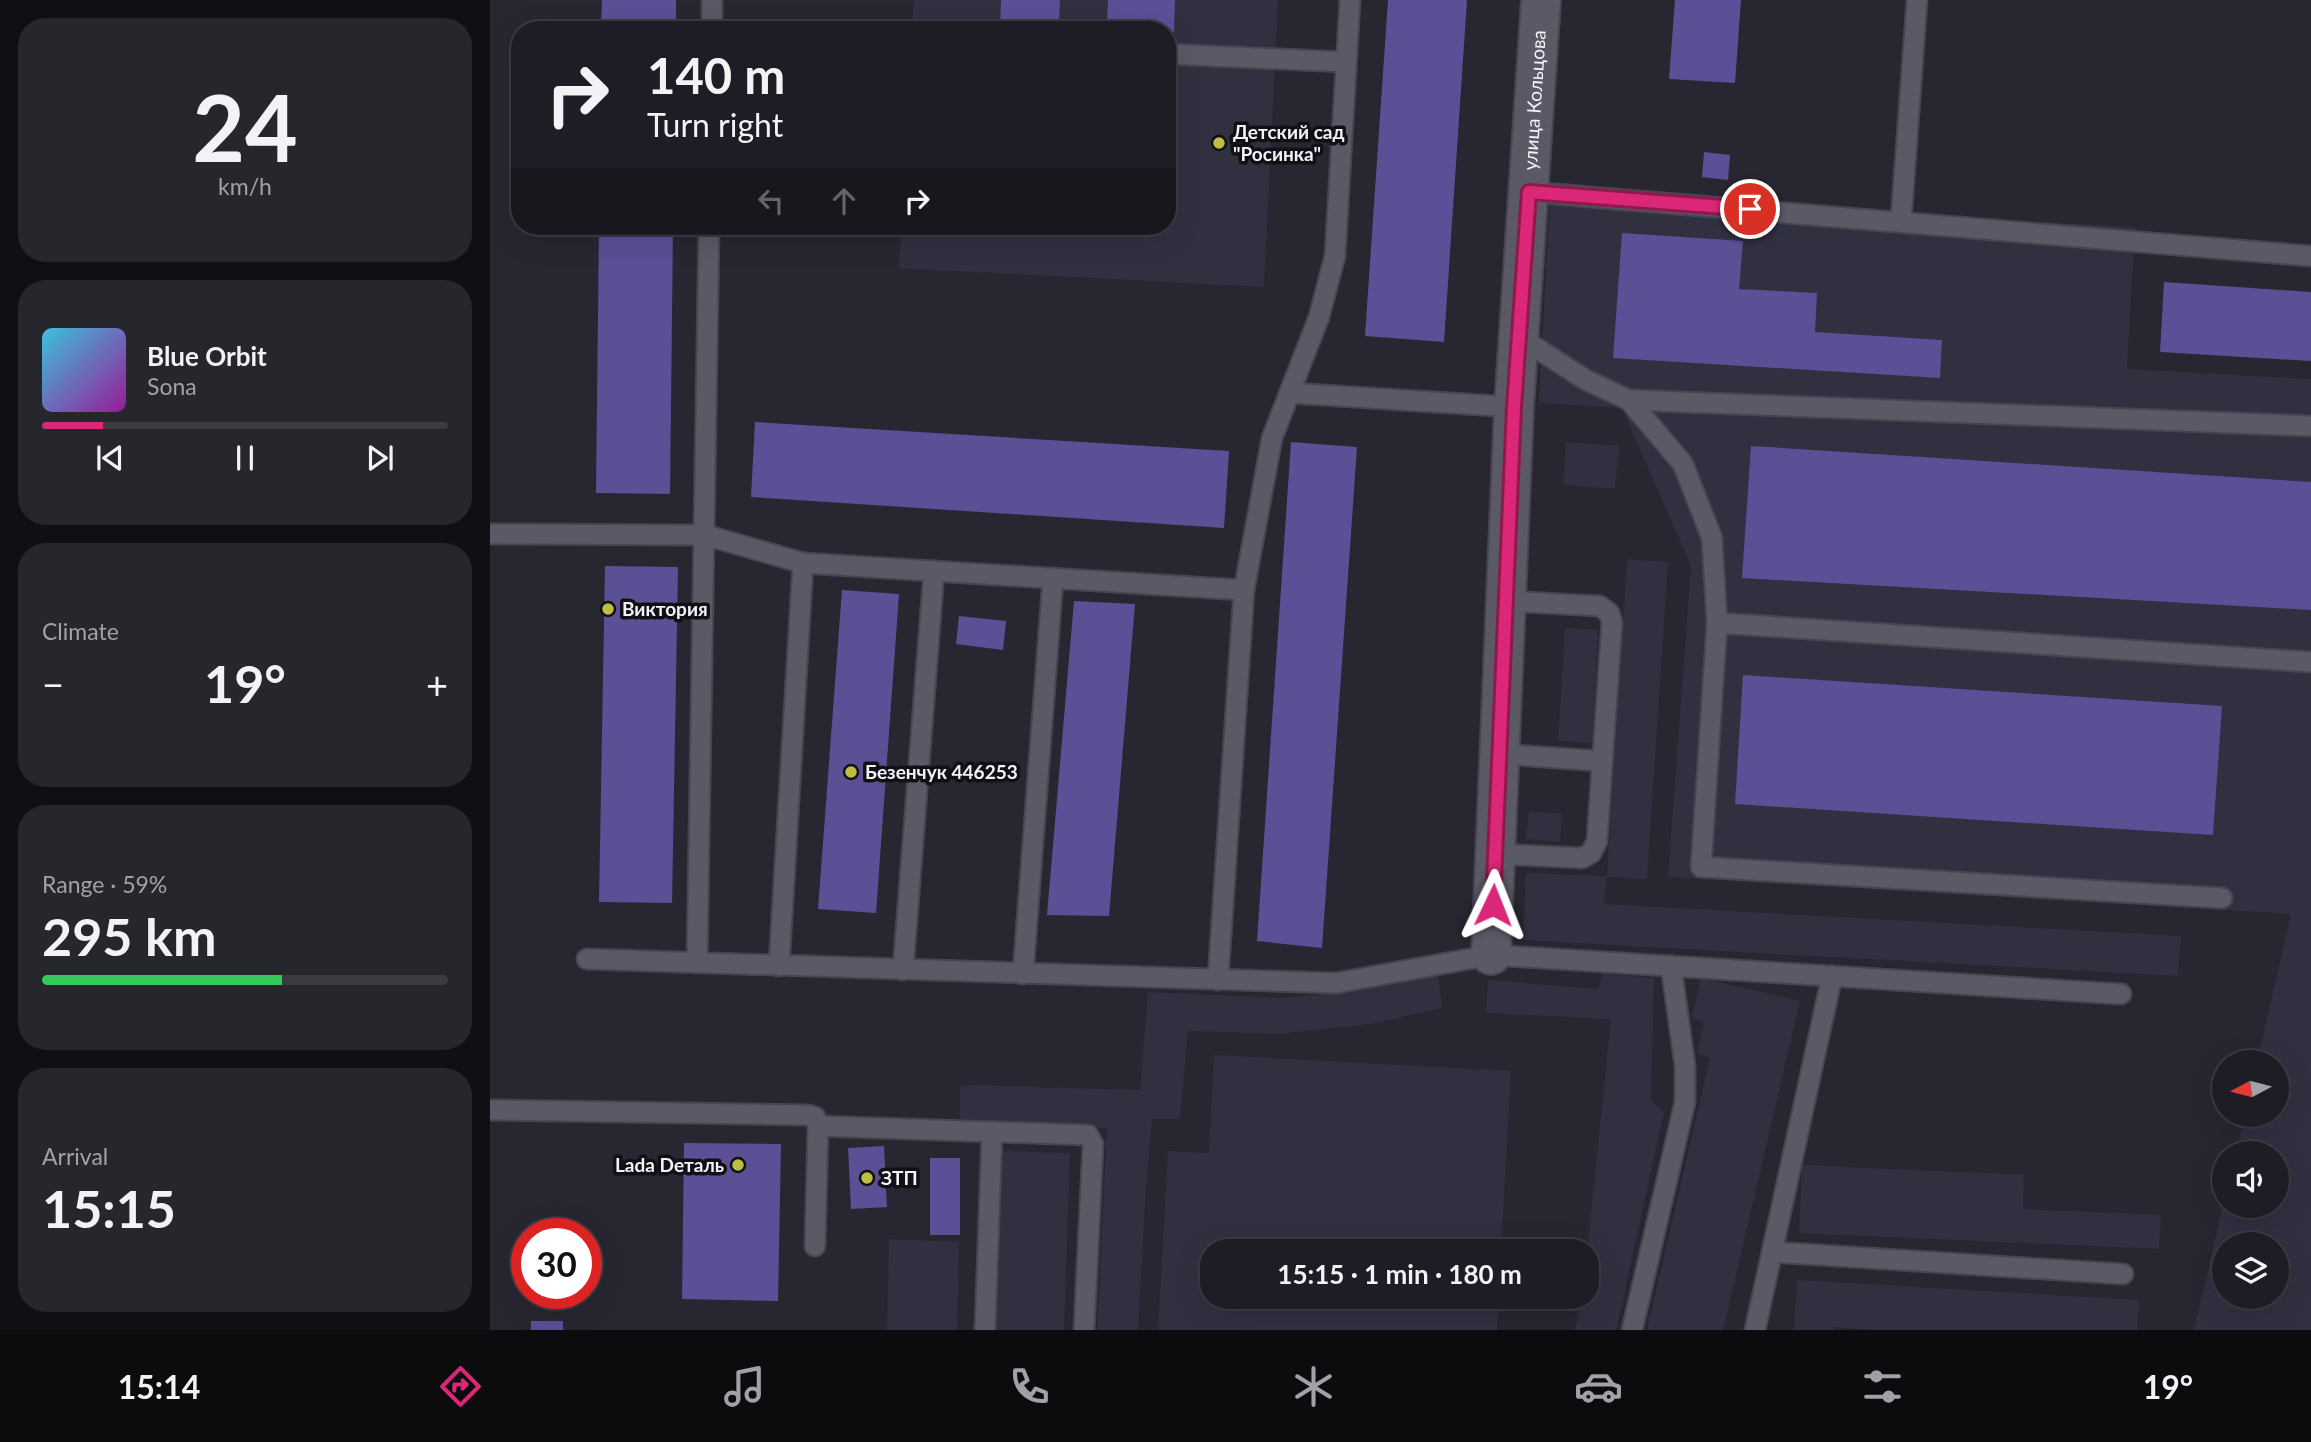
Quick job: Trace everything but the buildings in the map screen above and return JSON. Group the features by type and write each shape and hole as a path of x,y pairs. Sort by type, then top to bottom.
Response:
{"street":[{"name":"улица Кольцова","path":"1491,955 1514,407 1541,0"}],"lane":[{"path":"712,0 712,21"},
{"path":"1217,980 1244,590 1272,438 1319,317 1335,256 1350,0"},
{"path":"1901,221 1917,0"},
{"path":"1176,54 1346,62"},
{"path":"1529,192 2311,256"},
{"path":"697,963 709,235"},
{"path":"1519,337 1586,380 1629,400 2311,426"},
{"path":"1290,393 1514,407"},
{"path":"1629,400 1683,464 1712,538 1717,623 1701,867 2222,898"},
{"path":"490,534 705,535 803,563 1244,590"},
{"path":"779,966 803,563"},
{"path":"903,970 934,571"},
{"path":"1023,974 1053,578"},
{"path":"1495,854 1581,858 1591,853 1597,841 1612,622 1609,613 1600,606 1506,601"},
{"path":"1717,623 2311,662"},
{"path":"1499,754 1602,761"},
{"path":"586,959 1336,984 1491,955 2121,994"},
{"path":"1632,1330 1685,1102 1685,1066 1671,966"},
{"path":"1755,1330 1832,976"},
{"path":"490,1110 815,1117 818,1126 816,1246"},
{"path":"818,1126 1088,1135 1093,1144 1084,1330"},
{"path":"985,1330 992,1132"},
{"path":"1772,1252 2123,1274"}],"shaded area":[{"name":"Детский сад \"Росинка\"","path":"914,0 1278,0 1264,287 899,268 901,235 1176,235 1176,21 913,21"},
{"path":"1550,196 2135,227 2127,369 2311,379 2311,1330 2194,1330 2212,1253 2212,1309 2289,1309 2289,1232 2217,1232 2220,1218 2289,1218 2289,1141 2239,1141 2242,1127 2289,1127 2289,1050 2260,1050 2291,914 1668,877 1691,566 1622,408 1539,403"},
{"path":"1566,442 1619,446 1615,489 1563,485"},
{"path":"1627,559 1668,562 1647,879 1607,877 1604,904 2181,936 2178,976 1523,940 1526,873 1607,876"},
{"path":"1565,628 1598,630 1592,743 1558,741"},
{"path":"1529,811 1562,814 1560,842 1526,839"},
{"path":"1603,974 1654,978 1651,1100 1664,1112 1616,1330 1575,1330 1579,1309 1599,1309 1599,1239 1588,1239 1611,1019 1486,1013 1488,980 1598,989"},
{"path":"1438,975 1442,1008 1371,1024 1277,1034 1188,1031 1180,1119 1152,1119 1138,1330 1097,1330 1107,1128 960,1122 960,1085 1140,1090 1148,992 1281,998 1318,995"},
{"path":"1701,978 1800,1001 1723,1330 1647,1330 1710,1058 1697,1054 1704,1022 1692,1018"},
{"path":"1214,1055 1511,1071 1502,1239 1200,1239 1200,1309 1498,1309 1497,1330 1158,1330 1168,1151 1209,1153"},
{"path":"1002,1151 1070,1153 1064,1330 996,1330"},
{"path":"1802,1165 2024,1175 2023,1209 2161,1215 2159,1249 1799,1233"},
{"path":"889,1239 959,1242 957,1330 887,1330"},
{"path":"1797,1280 2139,1300 2137,1330 1874,1330 1833,1327 1833,1330 1794,1330"}],"place":[{"name":"Детский сад \"Росинка\"","path":"1219,143"},
{"name":"Виктория","path":"608,609"},
{"name":"Безенчук 446253","path":"851,772"},
{"name":"Lada Dеталь","path":"738,1165"},
{"name":"ЗТП","path":"867,1178"}],"route":[{"path":"1493,905 1514,407 1529,192 1750,209"}]}
